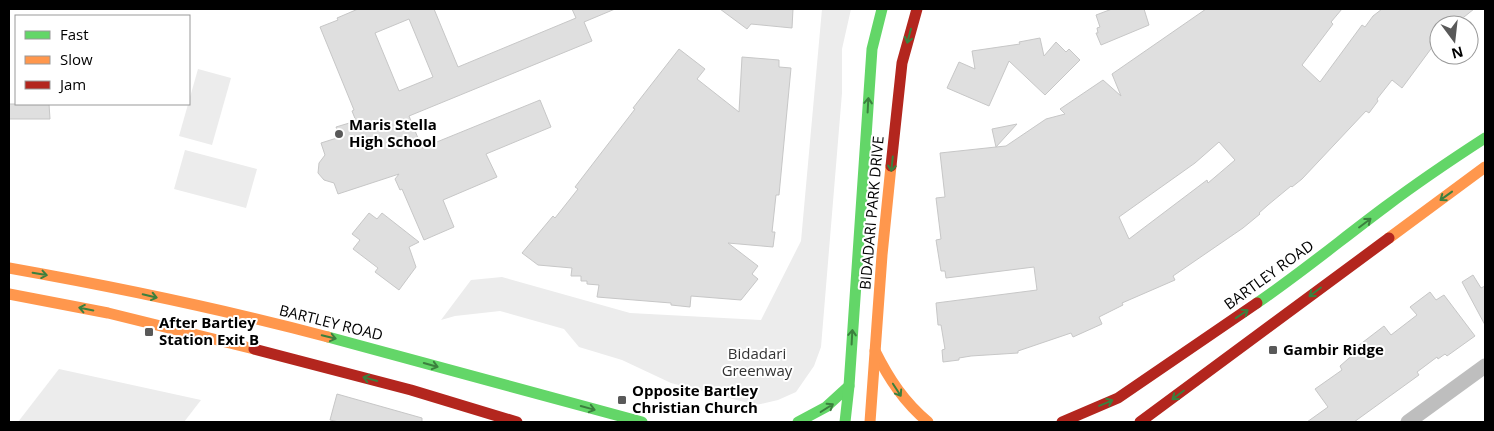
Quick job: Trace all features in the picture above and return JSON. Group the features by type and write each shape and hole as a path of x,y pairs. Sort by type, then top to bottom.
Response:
{"main road":[{"name":"BIDADARI PARK DRIVE","path":"845,422 872,49 882,9"},
{"name":"BIDADARI PARK DRIVE","path":"870,422 882,254 902,63 917,9"},
{"name":"BARTLEY ROAD","path":"1062,422 1118,398 1295,278 1385,207 1485,138"},
{"path":"1140,422 1485,167"},
{"name":"BARTLEY ROAD","path":"9,268 103,285 282,325 495,384 642,422"},
{"path":"9,294 108,313 250,348 411,390 517,422"},
{"path":"875,351 899,395 928,422"},
{"path":"798,422 818,413 835,402 849,386"}],"street":[{"path":"1408,422 1485,366"}],"green space":[{"name":"Bidadari Greenway","path":"822,9 851,9 842,49 842,93 821,347 814,366 796,392 778,400 756,405 671,383 622,360 579,347 564,329 500,311 455,316 441,320 471,280 502,277 630,313 761,320 801,241"},
{"path":"198,69 231,78 212,145 179,136 188,105 190,105 190,97"},
{"path":"185,150 257,169 246,208 174,189"},
{"path":"59,369 201,400 184,422 18,422"}],"building":[{"name":"Maris Stella High School","path":"358,9 434,9 458,67 576,18 572,9 615,9 584,22 592,41 409,116 422,148 540,100 551,127 486,154 497,177 443,200 454,227 424,240 402,189 400,190 395,179 399,174 338,194 334,183 324,180 318,173 319,163 325,155 321,143 340,137 336,127 356,121 352,111 354,110 320,27 338,20 337,18","holes":["409,19 433,77 399,91 375,33"]},
{"path":"720,9 793,9 792,28 751,24 747,29"},
{"path":"1112,9 1144,9 1149,25 1101,45 1096,33 1098,33 1097,28 1100,27 1096,15"},
{"path":"1206,9 1342,9 1302,65 1320,82 1362,25 1365,27 1373,16 1382,9 1474,9 1466,15 1429,15 1429,52 1402,88 1392,80 1369,113 1366,111 1302,179 1268,205 1243,228 1173,276 1175,280 1122,303 1123,305 1099,317 1102,324 1073,337 1071,333 1018,351 1018,353 971,356 943,362 942,350 945,349 941,325 938,325 936,303 1037,290 1034,267 946,278 945,271 941,271 936,240 941,239 936,198 945,197 940,153 1006,146 1046,119 1065,114 1060,109 1103,80 1121,96 1112,74","holes":["1219,142 1235,160 1208,183 1207,180 1129,239 1119,217 1195,163"]},
{"path":"1040,38 1044,56 1056,42 1066,52 1069,49 1080,60 1045,95 1009,61 989,106 947,88 959,62 975,69 972,51 1020,44 1019,42"},
{"path":"679,49 705,69 697,79 739,112 742,57 779,60 779,67 791,68 779,195 776,195 772,232 775,232 773,247 728,243 758,266 752,274 758,279 741,300 691,296 690,307 671,305 671,303 597,297 599,285 587,284 587,281 581,281 581,276 571,276 572,268 538,265 522,253 553,216 555,218 578,189 575,187"},
{"path":"9,104 49,105 50,119 9,119"},
{"path":"1017,124 996,147 992,129"},
{"path":"369,213 377,219 382,213 419,242 409,247 416,267 399,290 375,272 378,268 353,249 360,240 352,234"},
{"path":"1473,275 1481,288 1485,286 1485,325 1462,282"},
{"path":"1430,292 1436,300 1444,295 1475,336 1447,356 1445,354 1438,359 1437,357 1417,372 1419,375 1354,422 1307,422 1328,407 1315,389 1342,370 1340,366 1356,352 1354,349 1384,326 1391,335 1417,315 1410,307"},
{"path":"337,394 422,418 422,422 339,422 330,420"}],"traffic: fast":[{"path":"845,422 872,49 882,9"},
{"path":"1257,303 1397,198 1485,138"},
{"path":"328,337 642,422"},
{"path":"798,422 826,407 849,386"}],"traffic: slow":[{"path":"870,422 882,255 891,166"},
{"path":"1389,238 1485,167"},
{"path":"9,268 169,299 328,337"},
{"path":"9,294 108,313 254,349"},
{"path":"875,351 898,389 928,422"}],"traffic: jam":[{"path":"891,166 902,63 917,9"},
{"path":"1140,422 1389,238"},
{"path":"1062,422 1118,398 1257,303"},
{"path":"254,349 411,390 517,422"}],"place":[{"name":"Maris Stella High School","path":"339,134"},
{"name":"After Bartley Station Exit B","path":"149,332"},
{"name":"Gambir Ridge","path":"1273,350"},
{"name":"Opposite Bartley Christian Church","path":"622,400"}]}
